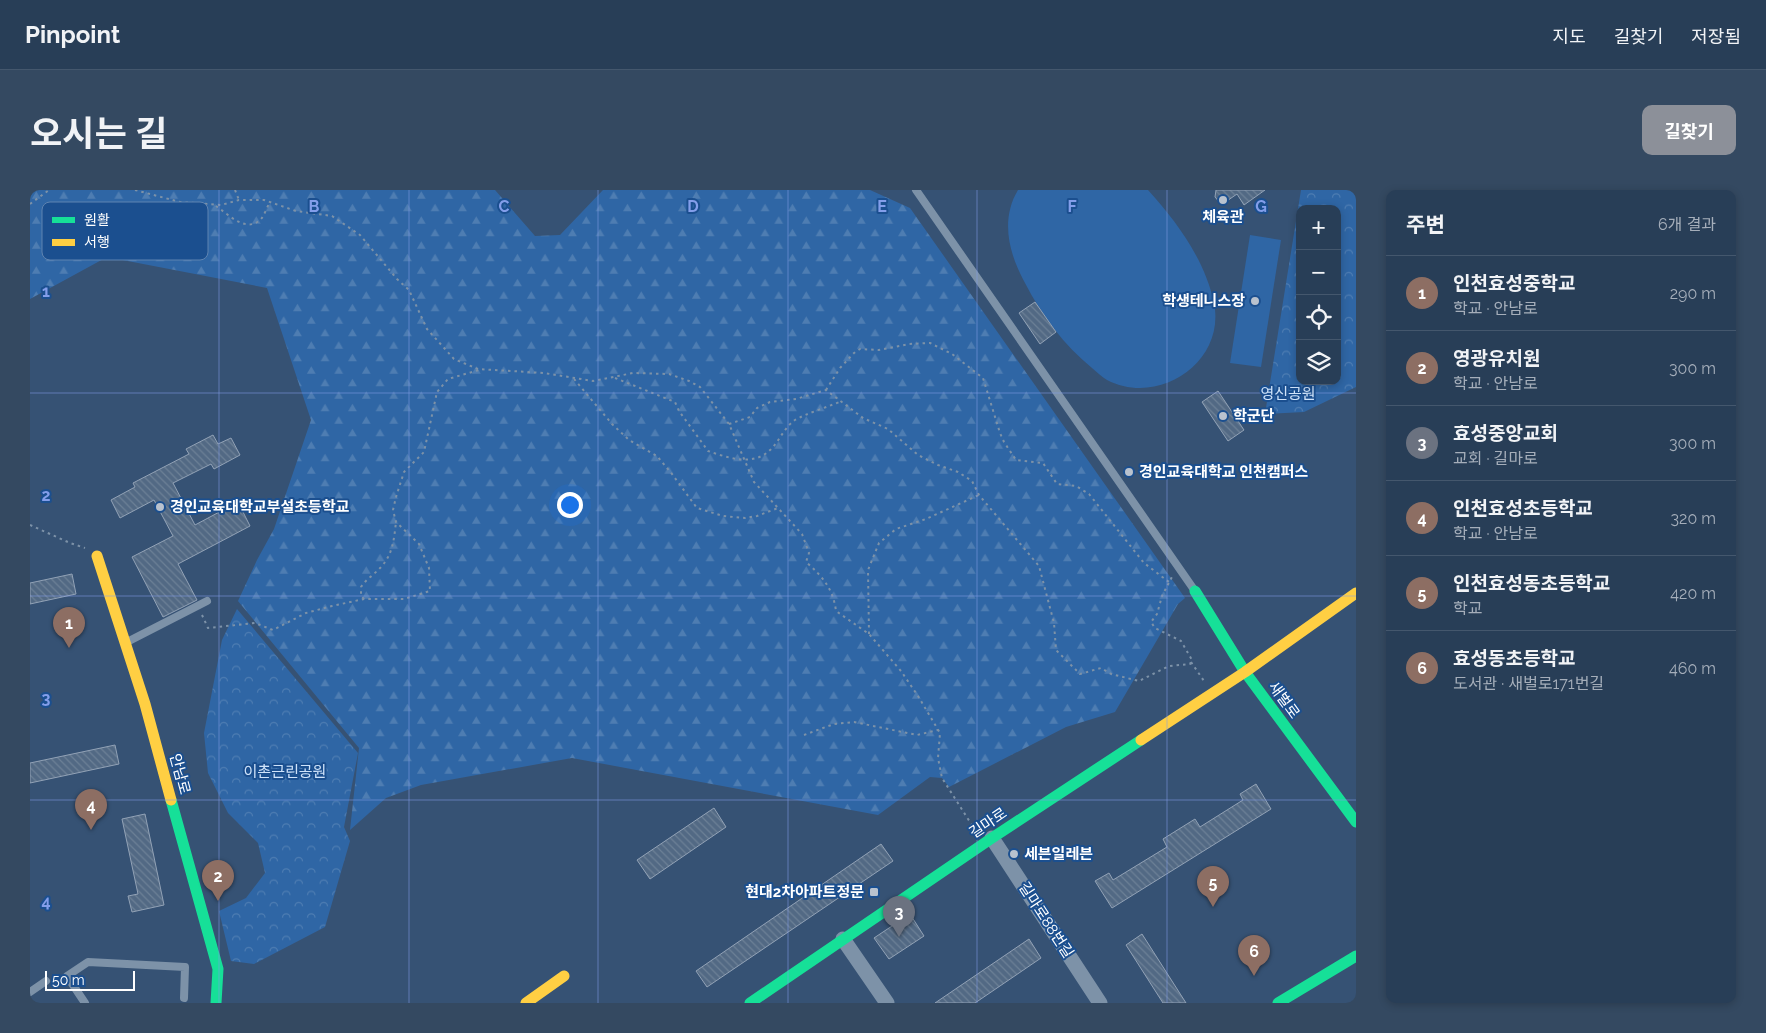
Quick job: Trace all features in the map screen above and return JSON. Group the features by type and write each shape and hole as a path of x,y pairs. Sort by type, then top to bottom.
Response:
{"street":[{"name":"안남로","path":"97,556 145,704 218,968 216,1003"},
{"name":"새벌로","path":"1195,591 1245,672 1356,822"},
{"name":"길마로","path":"750,1003 988,841 1245,672 1356,593"},
{"name":"길마로88번길","path":"988,841 1100,1003"},
{"path":"843,939 887,1003"},
{"path":"1278,1003 1356,956"},
{"path":"526,1003 564,976"}],"lane":[{"path":"916,190 1195,591"},
{"path":"125,643 207,601"},
{"path":"85,1003 67,976 88,962 185,967 184,998"},
{"path":"30,992 46,981"}],"path":[{"path":"30,204 49,190"},
{"path":"135,190 180,202"},
{"path":"235,190 239,200"},
{"path":"208,204 221,205 239,200 264,200 296,211 332,216 360,235 396,279 409,290 427,329 454,359 482,369 544,373 593,382 633,373 669,374 700,387 729,424 754,482 802,534 809,553 806,562 824,577 836,611 869,634 901,671 940,733 938,758 942,778 988,841"},
{"path":"214,204 242,224 252,224 262,219 270,202"},
{"path":"729,424 750,417 757,408 770,402 796,399 826,390 840,368 854,352 860,349 879,350 909,344 930,343 952,354 983,378 1004,442 1016,460 1043,463 1057,484 1076,486 1089,494 1144,563 1169,582"},
{"path":"364,599 361,596 361,587 380,568 393,547 396,522 393,510 396,497 404,472 424,452 437,392 448,379 482,369"},
{"path":"613,377 675,402 679,411 708,451 746,461 763,456 772,449 787,428 796,420 842,401"},
{"path":"574,379 612,424 629,440 657,456 696,508 723,516 746,518 778,508"},
{"path":"826,390 863,418 888,429 918,455 958,472 972,481 979,495 1039,566 1054,623 1056,650 1080,674 1101,668 1111,674 1139,681 1168,666 1190,664 1191,662"},
{"path":"869,634 868,570 879,543 896,529 926,519 979,495"},
{"path":"198,606 208,628 255,622 273,630 306,614 332,606 364,599 404,599 430,591 429,568 419,544 396,522"},
{"path":"30,525 70,543 89,549 97,556"},
{"path":"1178,567 1162,596 1157,614 1151,622 1155,628 1181,641 1192,660 1191,662 1213,693"},
{"path":"804,735 834,724 854,722 917,734 938,730"}],"green space":[{"path":"30,190 495,190 535,236 560,235 603,190 870,190 910,208 1185,598 1178,604 1115,712 1066,727 949,787 942,778 930,777 878,815 572,758 421,785 386,798 350,830 359,748 238,601 274,529 311,420 267,288 122,260 208,260 208,202 42,202 42,260 102,260 30,299"},
{"path":"1018,190 1148,190 1188,242 1210,287 1214,303 1215,324 1210,344 1199,360 1184,374 1167,383 1147,388 1127,387 1107,380 1082,359 1063,340 1046,318 1019,272 1011,249 1008,225 1012,201"},
{"name":"영신공원","path":"1301,190 1356,190 1356,387 1304,412 1265,414 1296,221 1296,385 1341,385 1341,205 1299,205"},
{"name":"학생테니스장","path":"1250,235 1281,240 1261,367 1230,363"},
{"name":"이촌근린공원","path":"237,609 358,753 344,827 350,841 325,927 254,964 231,961 219,911 246,898 265,873 258,843 228,813 208,773 204,733 222,640"}],"building":[{"name":"체육관","path":"1216,190 1265,190 1244,205 1237,194 1224,203 1220,203 1215,197"},
{"path":"1035,302 1056,332 1040,344 1019,313"},
{"name":"학군단","path":"1218,391 1244,430 1228,441 1202,402"},
{"path":"213,435 218,444 231,438 240,455 214,469 211,464 173,483 195,525 238,502 250,526 178,564 197,600 163,617 132,557 173,536 154,500 120,518 111,500 135,487 133,483 189,454 186,449"},
{"path":"72,574 76,594 30,604 30,583"},
{"path":"115,745 119,764 30,783 30,763"},
{"path":"1256,784 1271,809 1112,908 1095,881 1109,873 1113,880 1167,847 1163,839 1195,819 1200,827 1243,800 1240,794"},
{"path":"714,808 726,827 650,879 637,860"},
{"path":"145,814 164,905 132,912 128,896 138,894 122,819"},
{"path":"881,844 893,861 707,987 696,971"},
{"path":"910,914 924,936 889,959 874,938"},
{"path":"1142,934 1186,1003 1163,1003 1126,945"},
{"path":"1029,939 1041,958 975,1003 935,1003"}],"traffic: fast":[{"path":"1195,591 1245,672 1356,822"},
{"path":"750,1003 992,838 1141,740"},
{"path":"171,800 218,969 216,1003"},
{"path":"1278,1003 1356,956"}],"traffic: slow":[{"path":"97,556 145,704 171,800"},
{"path":"1141,740 1245,672 1356,593"},
{"path":"526,1003 564,976"}],"place":[{"name":"체육관","path":"1223,200"},
{"name":"학생테니스장","path":"1255,301"},
{"name":"학군단","path":"1223,416"},
{"name":"경인교육대학교 인천캠퍼스","path":"1129,472"},
{"name":"경인교육대학교부설초등학교","path":"160,507"},
{"name":"인천효성중학교","path":"69,648"},
{"name":"인천효성초등학교","path":"91,830"},
{"name":"세븐일레븐","path":"1014,854"},
{"name":"현대2차아파트정문","path":"874,892"},
{"name":"영광유치원","path":"218,901"},
{"name":"인천효성동초등학교","path":"1213,907"},
{"name":"효성중앙교회","path":"899,937"},
{"name":"효성동초등학교","path":"1254,976"}]}
